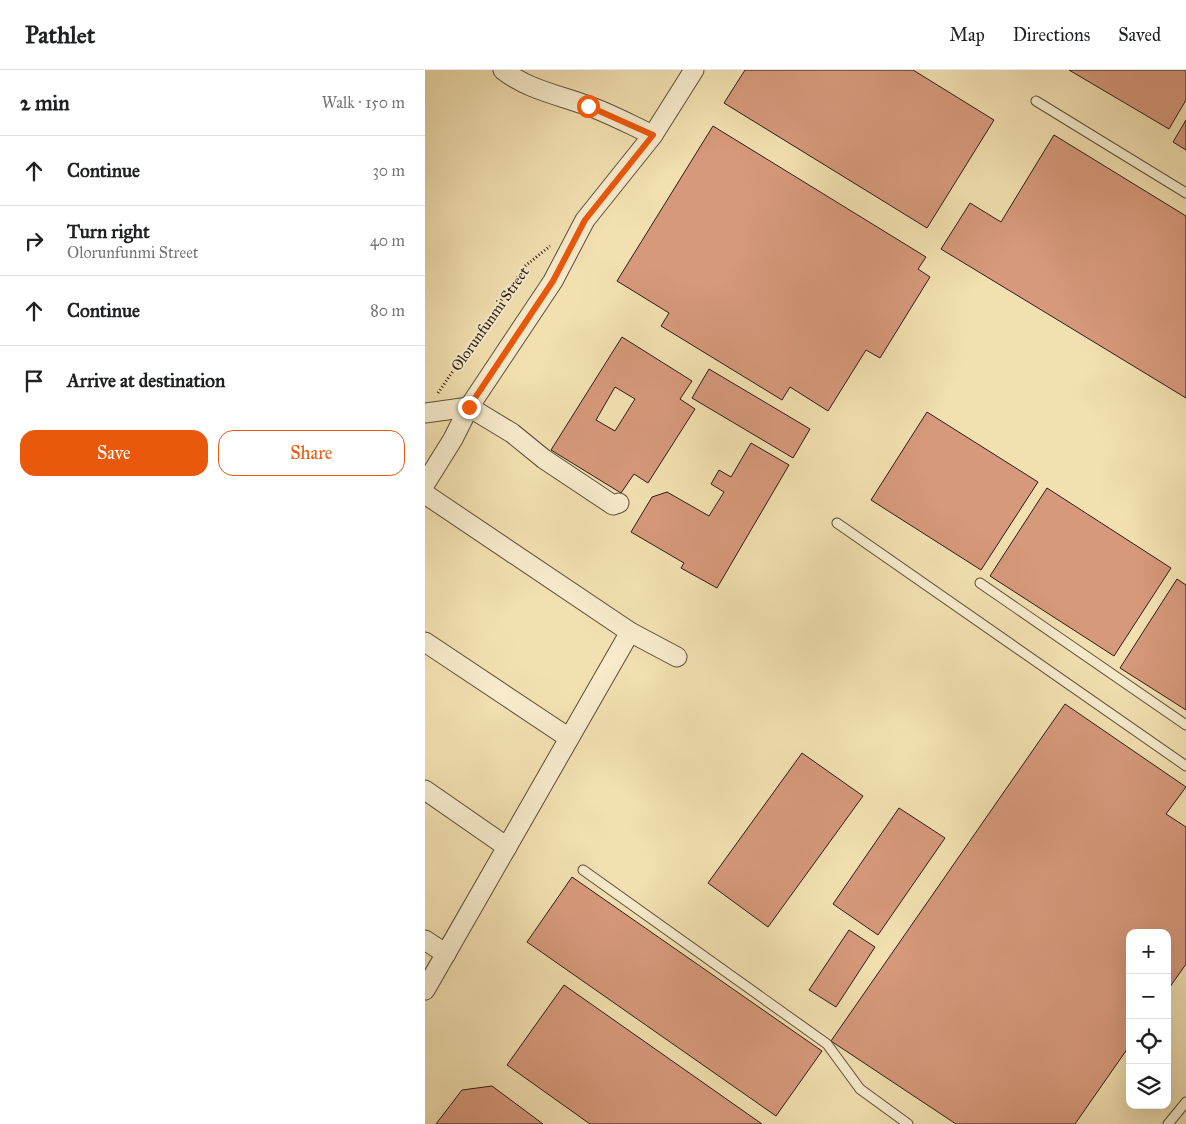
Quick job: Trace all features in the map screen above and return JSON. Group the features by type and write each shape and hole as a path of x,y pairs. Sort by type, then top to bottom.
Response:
{"street":[{"path":"503,70 510,76 535,88 588,106 653,135"},
{"path":"425,484 453,439 469,407 553,281 585,220 653,135 693,70"},
{"path":"425,413 469,407 512,433 544,459 613,505 619,503"},
{"path":"425,494 629,632 677,657"},
{"path":"425,990 629,632"},
{"path":"425,642 569,738"},
{"path":"425,790 507,847"},
{"path":"425,940 446,954"}],"lane":[{"path":"1036,101 1186,193"},
{"path":"837,523 1186,766"},
{"path":"980,583 1186,725"},
{"path":"583,870 827,1044 861,1089 908,1124"},
{"path":"1168,1124 1186,1102"}],"path":[{"name":"Olorunfunmi Street","path":"425,413 524,266 554,243"}],"building":[{"path":"745,70 913,70 994,120 927,228 724,103"},
{"path":"1069,70 1186,70 1186,100 1169,129"},
{"path":"1186,120 1186,150 1173,142"},
{"path":"713,126 926,257 918,269 930,277 880,358 866,350 828,411 790,387 782,400 661,326 669,313 617,281"},
{"path":"1054,135 1186,216 1186,398 941,249 970,203 1001,222"},
{"path":"622,337 692,381 680,399 695,409 648,483 634,474 621,493 551,450","holes":["615,387 635,399 615,431 596,420"]},
{"path":"709,369 810,429 793,458 692,398"},
{"path":"927,412 1038,482 981,570 871,500"},
{"path":"751,443 789,465 717,588 681,568 684,563 631,532 652,497 667,492 709,516 724,492 711,484 719,470 731,477"},
{"path":"1047,488 1171,568 1114,656 990,576"},
{"path":"1177,579 1186,585 1186,710 1120,668"},
{"path":"1065,704 1186,787 1166,814 1186,827 1186,964 1171,985 1171,929 1126,929 1126,1051 1075,1124 956,1124 831,1041"},
{"path":"802,753 863,796 768,927 708,883"},
{"path":"899,808 945,838 878,935 833,904"},
{"path":"572,877 822,1051 776,1116 527,942"},
{"path":"849,930 875,947 836,1007 809,990"},
{"path":"564,985 762,1124 590,1124 507,1065"},
{"path":"492,1086 543,1124 436,1124 462,1090"}],"route":[{"path":"469,407 553,281 585,220 653,135 588,106"}]}
